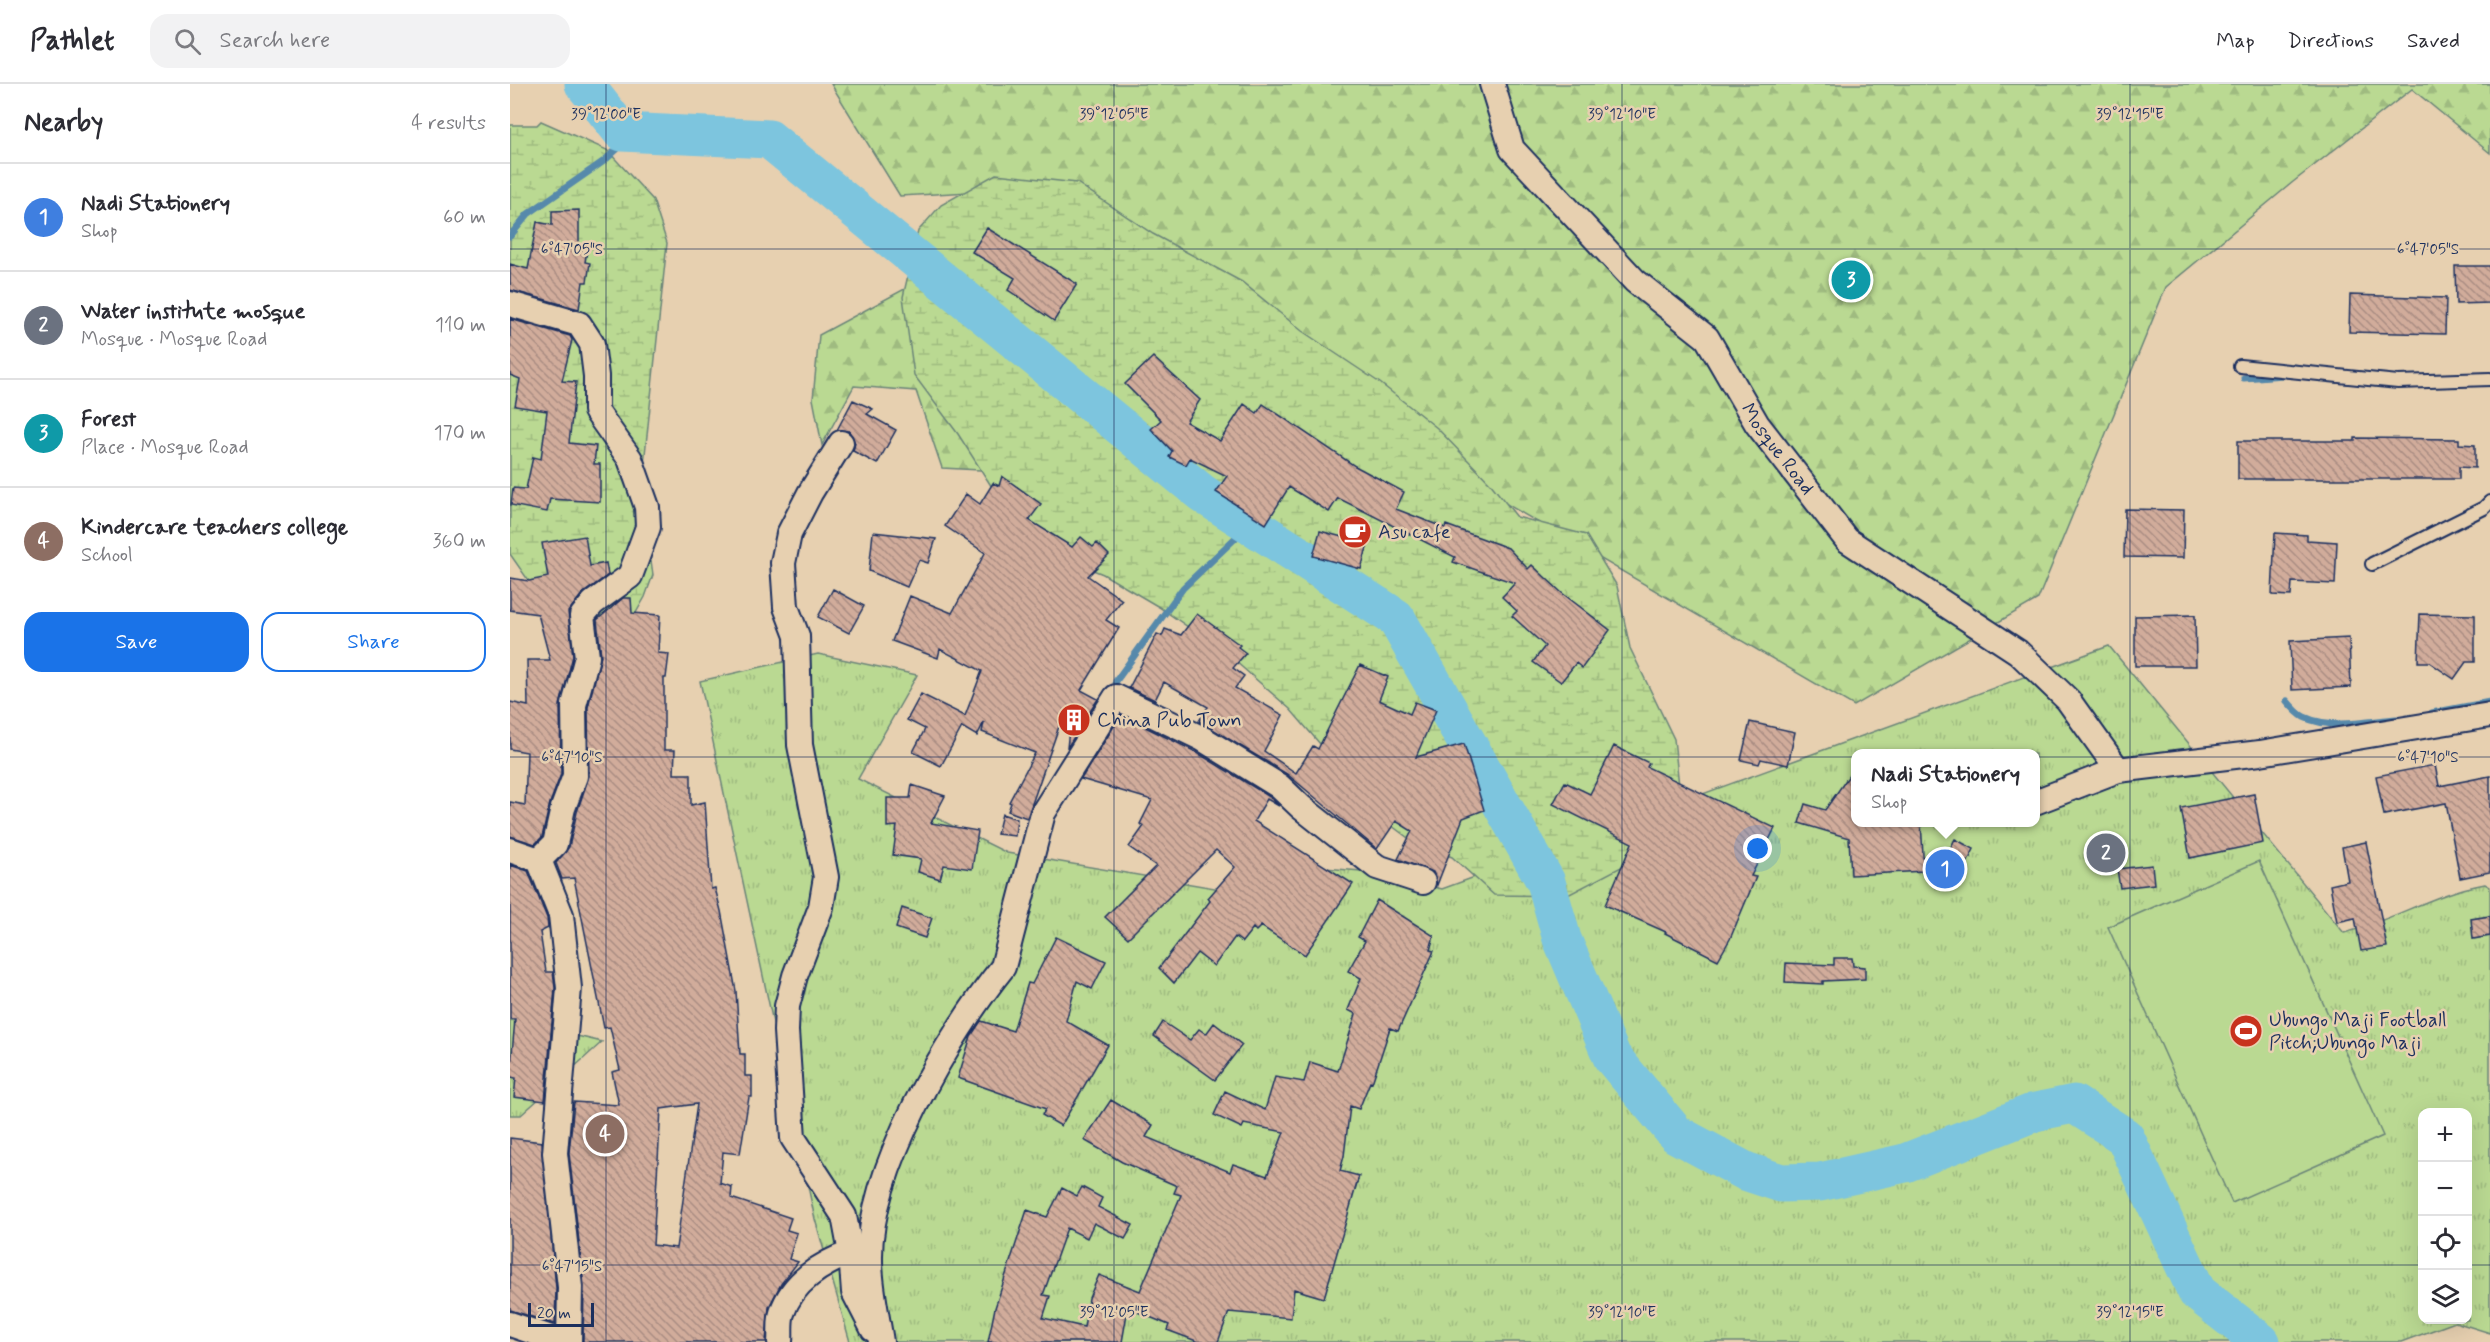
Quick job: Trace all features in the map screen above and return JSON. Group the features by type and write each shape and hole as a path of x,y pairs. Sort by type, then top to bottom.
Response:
{"street":[{"name":"Mosque Road","path":"1492,84 1512,149 1635,281 1707,338 1757,424 1847,540 2018,652 2068,700 2118,770"},
{"path":"510,304 579,324 585,331 592,344 595,360 596,411 630,459 647,507 648,517 648,527 630,576 593,603 582,616 587,657 574,705 575,776 563,808 555,844 539,860"},
{"path":"841,443 810,493 789,534 783,563 786,607 797,636 800,745 826,878 821,907 795,976 787,1006 786,1031 793,1138 844,1216 851,1252 854,1292 880,1342"},
{"path":"880,1342 870,1260 875,1216 886,1172 934,1072 988,986 1003,968 1043,813 1116,697 1203,739 1279,786 1301,807 1377,867 1423,882"},
{"path":"2040,800 2118,770 2272,751 2490,716"},
{"path":"510,850 539,860 561,915 569,988 555,1153 570,1287 569,1342"},
{"path":"780,1342 781,1314 795,1290 811,1273 851,1252"},
{"path":"510,1324 563,1342"}],"lane":[{"path":"2240,366 2398,382 2490,379"},
{"path":"2372,564 2484,508 2490,502"}],"green space":[{"path":"831,84 2490,84 2490,153 2412,89 2293,182 2166,287 2038,599 1854,706 970,192 900,196"},
{"path":"541,121 607,150 653,200 667,243 644,464 644,510 653,575 645,597 633,618 578,618 544,603 510,554 510,125 537,125"},
{"path":"996,174 1077,183 1153,234 1242,282 1302,331 1380,383 1437,428 1490,483 1517,517 1586,535 1617,586 1630,648 1674,739 1680,795 1629,863 1566,896 1494,895 1452,857 1415,843 1388,823 1290,709 1227,654 1159,607 1103,574 1051,553 1004,506 958,434 914,375 903,297 918,231 941,205"},
{"path":"925,278 1018,472 942,468 916,391 854,386 822,445 813,399 819,335"},
{"path":"2109,646 2344,933 2466,888 2485,884 2490,887 2490,1333 2461,1324 2472,1324 2472,1108 2418,1108 2418,1324 2450,1324 2401,1342 850,1342 815,1219 700,681 818,654 917,675 858,779 1007,853 1250,894 1324,868 1374,872 1442,889"},
{"name":"Ubungo Maji Football Pitch;Ubungo Maji","path":"2259,861 2383,1136 2232,1203 2108,927"},
{"path":"510,1020 602,1042 521,1115 510,1115"}],"building":[{"path":"579,210 579,250 587,251 585,262 590,263 587,282 583,282 579,309 510,290 510,264 528,269 537,222 552,225 552,211"},
{"path":"987,228 1077,284 1054,321 1008,290 1015,278 972,252"},
{"path":"2455,266 2490,266 2490,303 2456,304"},
{"path":"2350,295 2446,298 2445,334 2349,332"},
{"path":"510,319 570,336 572,340 562,381 576,382 569,443 596,446 594,464 600,464 600,502 550,499 547,512 511,505 513,488 526,489 533,457 541,459 547,411 515,406 520,379 510,375"},
{"path":"1153,357 1200,400 1186,422 1220,441 1244,404 1257,413 1263,404 1355,466 1404,492 1396,509 1445,528 1446,525 1508,548 1528,569 1532,565 1562,593 1610,630 1582,668 1576,663 1561,682 1533,662 1545,646 1512,616 1517,611 1502,597 1515,583 1453,562 1455,557 1338,498 1329,512 1289,487 1266,524 1216,492 1227,476 1190,458 1186,465 1169,457 1172,451 1151,429 1161,420 1125,384"},
{"path":"853,400 873,409 867,414 896,430 877,464 853,451 855,443 849,431 837,430"},
{"path":"2355,438 2459,439 2459,444 2475,445 2475,468 2459,467 2459,479 2238,479 2238,441 2355,441"},
{"path":"1002,476 1041,504 1029,520 1072,547 1081,537 1093,547 1097,543 1109,555 1088,576 1122,600 1106,620 1119,628 1081,690 1098,699 1067,748 1070,720 1062,718 1027,818 1008,811 1011,803 1009,802 1035,753 982,732 984,722 977,736 962,727 941,766 913,752 925,729 907,720 921,694 965,716 982,671 940,649 938,658 892,641 910,596 952,613 985,553 945,526 966,494 980,504 993,483 999,486"},
{"path":"2125,509 2184,510 2183,558 2124,557"},
{"path":"1320,531 1368,544 1361,569 1313,556"},
{"path":"873,532 936,539 928,563 919,560 907,587 869,571"},
{"path":"2275,533 2307,535 2307,540 2337,542 2335,584 2292,582 2291,596 2272,595"},
{"path":"585,536 590,566 606,563 608,575 582,594 568,612 573,656 560,705 561,774 550,803 542,837 535,844 510,836 510,802 525,805 527,752 510,749 510,702 528,706 527,660 550,660 538,614 510,610 510,578 529,581 548,577 542,543"},
{"path":"833,589 864,606 849,633 818,617"},
{"path":"623,598 631,598 632,613 660,615 658,653 669,654 666,678 664,678 664,750 675,750 674,774 691,774 691,805 705,802 711,889 715,888 721,911 736,991 740,1054 745,1054 745,1076 752,1076 752,1097 749,1097 740,1154 723,1152 720,1183 732,1187 731,1198 791,1218 787,1230 797,1233 789,1259 798,1262 781,1284 769,1307 766,1342 583,1342 584,1286 569,1153 574,1102 619,1105 612,1072 620,1070 610,1027 604,1028 574,878 562,879 556,863 569,847 589,776 588,707 601,656 597,620","holes":["697,1104 676,1248 653,1245 661,1109"]},
{"path":"1197,614 1240,645 1238,647 1246,653 1233,668 1244,676 1235,688 1283,715 1264,751 1296,773 1313,746 1318,749 1360,665 1388,677 1379,700 1410,714 1415,702 1436,710 1416,757 1464,744 1484,810 1463,818 1437,885 1433,872 1398,859 1412,831 1396,821 1377,849 1287,774 1199,721 1208,707 1164,682 1155,700 1129,688 1157,634 1162,636 1165,629 1181,635"},
{"path":"2420,614 2475,615 2475,662 2466,662 2454,679 2429,662 2418,662"},
{"path":"2195,615 2196,666 2135,666 2135,616"},
{"path":"2349,638 2351,687 2292,690 2290,641"},
{"path":"1121,715 1196,752 1270,797 1279,806 1267,799 1254,821 1353,884 1305,955 1261,926 1256,931 1253,928 1242,942 1235,937 1214,966 1197,953 1174,983 1159,968 1210,901 1208,898 1235,867 1216,850 1128,938 1105,917 1156,866 1129,847 1144,826 1140,824 1152,800 1081,779"},
{"path":"1750,722 1795,732 1788,765 1761,759 1759,764 1741,760"},
{"path":"1614,746 1649,763 1647,767 1775,828 1751,876 1756,877 1730,939 1718,960 1666,932 1605,905 1632,843 1553,804 1565,782 1590,794"},
{"path":"2435,765 2439,786 2490,776 2490,872 2460,878 2446,803 2384,815 2376,776"},
{"path":"1851,773 1851,827 1921,827 1924,871 1851,875 1849,838 1799,823 1805,804 1825,810"},
{"path":"912,785 945,796 931,823 978,831 972,869 944,865 940,879 918,872 921,859 893,855 897,826 887,827 887,798 910,798"},
{"path":"2254,794 2263,843 2190,858 2181,808"},
{"path":"1002,814 1017,819 1015,836 997,834"},
{"path":"1955,839 1974,849 1957,884 1937,874"},
{"path":"2366,842 2387,947 2361,951 2355,918 2337,922 2330,885 2348,881 2342,847"},
{"path":"510,865 528,871 547,918 548,928 540,932 546,972 553,972 555,988 545,1101 514,1097 516,1078 510,1077 515,1019 510,1019"},
{"path":"2152,865 2154,884 2120,888 2117,869"},
{"path":"1377,900 1434,936 1430,950 1434,951 1398,1031 1390,1028 1372,1083 1370,1082 1359,1109 1350,1106 1340,1171 1359,1176 1324,1298 1294,1289 1291,1318 1229,1312 1218,1342 1199,1342 1167,1330 1169,1325 1128,1308 1122,1342 988,1342 995,1308 1027,1210 1047,1217 1062,1188 1077,1196 1082,1187 1102,1198 1098,1207 1133,1225 1125,1239 1094,1223 1087,1238 1067,1228 1043,1295 1050,1296 1043,1318 1084,1327 1089,1298 1099,1275 1140,1291 1181,1195 1174,1193 1177,1186 1122,1162 1084,1140 1111,1100 1153,1125 1146,1137 1230,1172 1233,1164 1267,1176 1284,1132 1244,1124 1242,1128 1214,1115 1225,1091 1265,1110 1275,1077 1304,1082 1310,1062 1338,1071 1356,1014 1348,1010 1361,978 1348,971 1365,941 1358,937"},
{"path":"902,908 932,918 925,938 896,928"},
{"path":"2490,916 2490,936 2473,939 2471,919"},
{"path":"1056,937 1106,961 1092,989 1077,981 1066,1021 1108,1045 1061,1126 1042,1115 1046,1109 958,1078 971,1036 981,1021 1013,1031 1028,983 1032,984"},
{"path":"1834,958 1852,958 1853,966 1865,967 1865,979 1823,981 1823,984 1785,982 1786,963 1834,965"},
{"path":"1163,1022 1190,1040 1199,1029 1206,1034 1214,1023 1242,1045 1215,1080 1154,1036"},
{"path":"510,1138 542,1142 556,1288 555,1324 510,1310"}],"waterway":[{"path":"584,84 622,132 769,139 1203,494 1396,618 1546,882 1562,939 1612,1057 1676,1134 1745,1171 1781,1183 1820,1182 1905,1163 2035,1112 2074,1104 2125,1137 2197,1292 2261,1342"},
{"path":"510,236 528,214 604,161 636,132"},
{"path":"2244,378 2283,375"},
{"path":"1116,681 1183,588 1250,524"},
{"path":"2287,701 2304,717 2326,723 2350,724 2397,719"},
{"path":"2432,713 2490,702"}],"place":[{"name":"Forest","path":"1851,280"},
{"name":"Asu cafe","path":"1355,532"},
{"name":"China Pub Town","path":"1074,720"},
{"name":"Water institute mosque","path":"2106,853"},
{"name":"Nadi Stationery","path":"1945,869"},
{"name":"Ubungo Maji Football Pitch;Ubungo Maji","path":"2246,1031"},
{"name":"Kindercare teachers college","path":"605,1134"}]}
